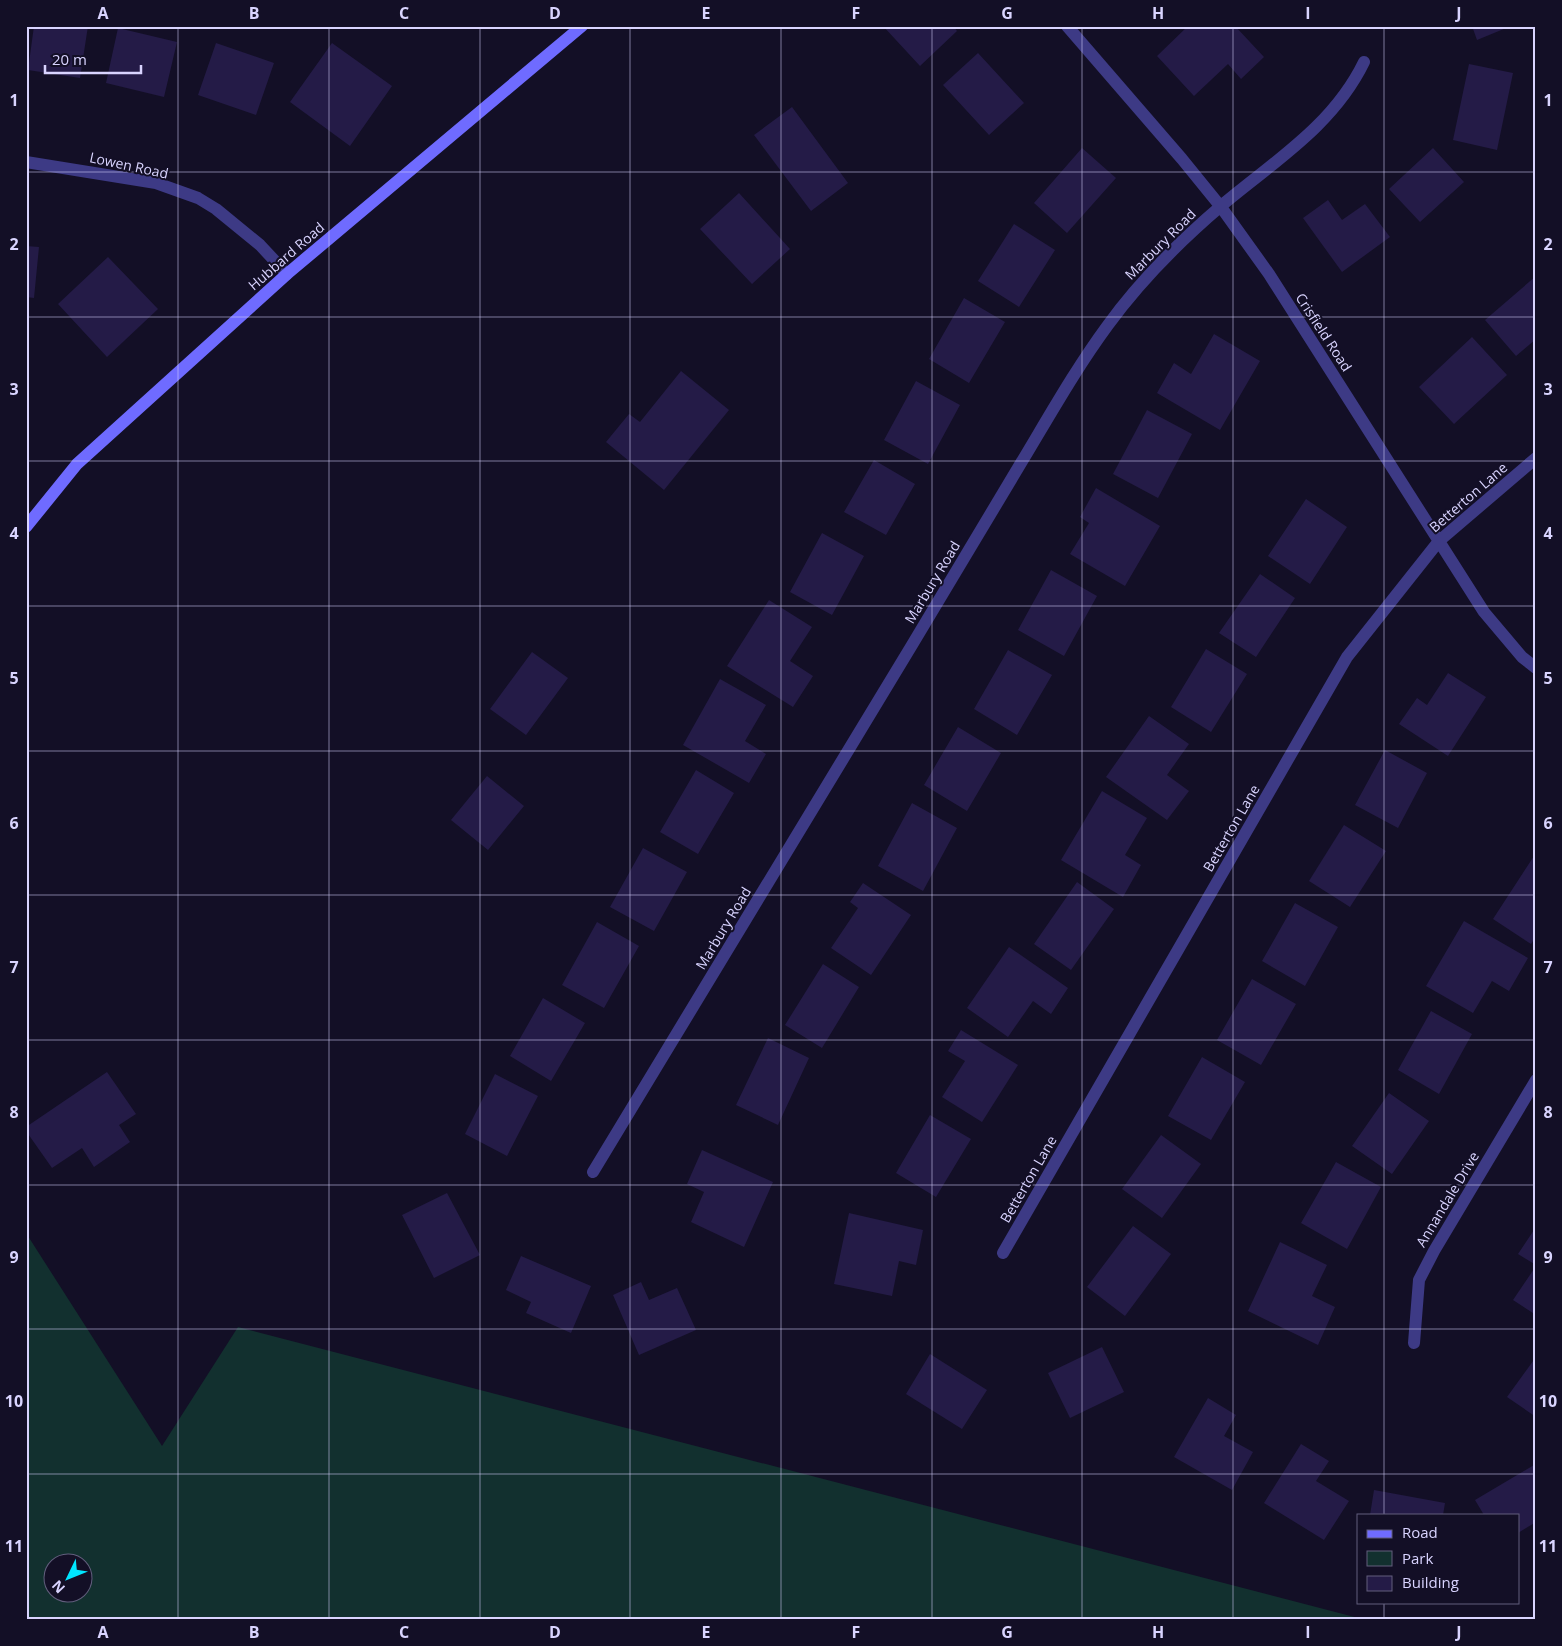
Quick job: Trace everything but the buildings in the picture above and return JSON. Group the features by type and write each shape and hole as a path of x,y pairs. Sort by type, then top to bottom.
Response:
{"main road":[{"name":"Hubbard Road","path":"26,527 78,464 287,274 582,26"}],"street":[{"name":"Crisfield Road","path":"1067,26 1182,159 1220,207 1268,274 1484,612 1522,657 1536,668"},
{"name":"Marbury Road","path":"592,1172 1076,372 1108,325 1134,291 1163,261 1220,207 1297,146 1335,108 1354,84 1364,62"},
{"name":"Lowen Road","path":"26,162 156,183 198,198 216,208 260,245 287,274"},
{"name":"Betterton Lane","path":"1003,1253 1347,657 1439,541 1536,458"},
{"name":"Annandale Drive","path":"1414,1344 1418,1280 1536,1080"}],"green space":[{"path":"26,1233 162,1446 238,1327 1366,1620 26,1620"}]}
